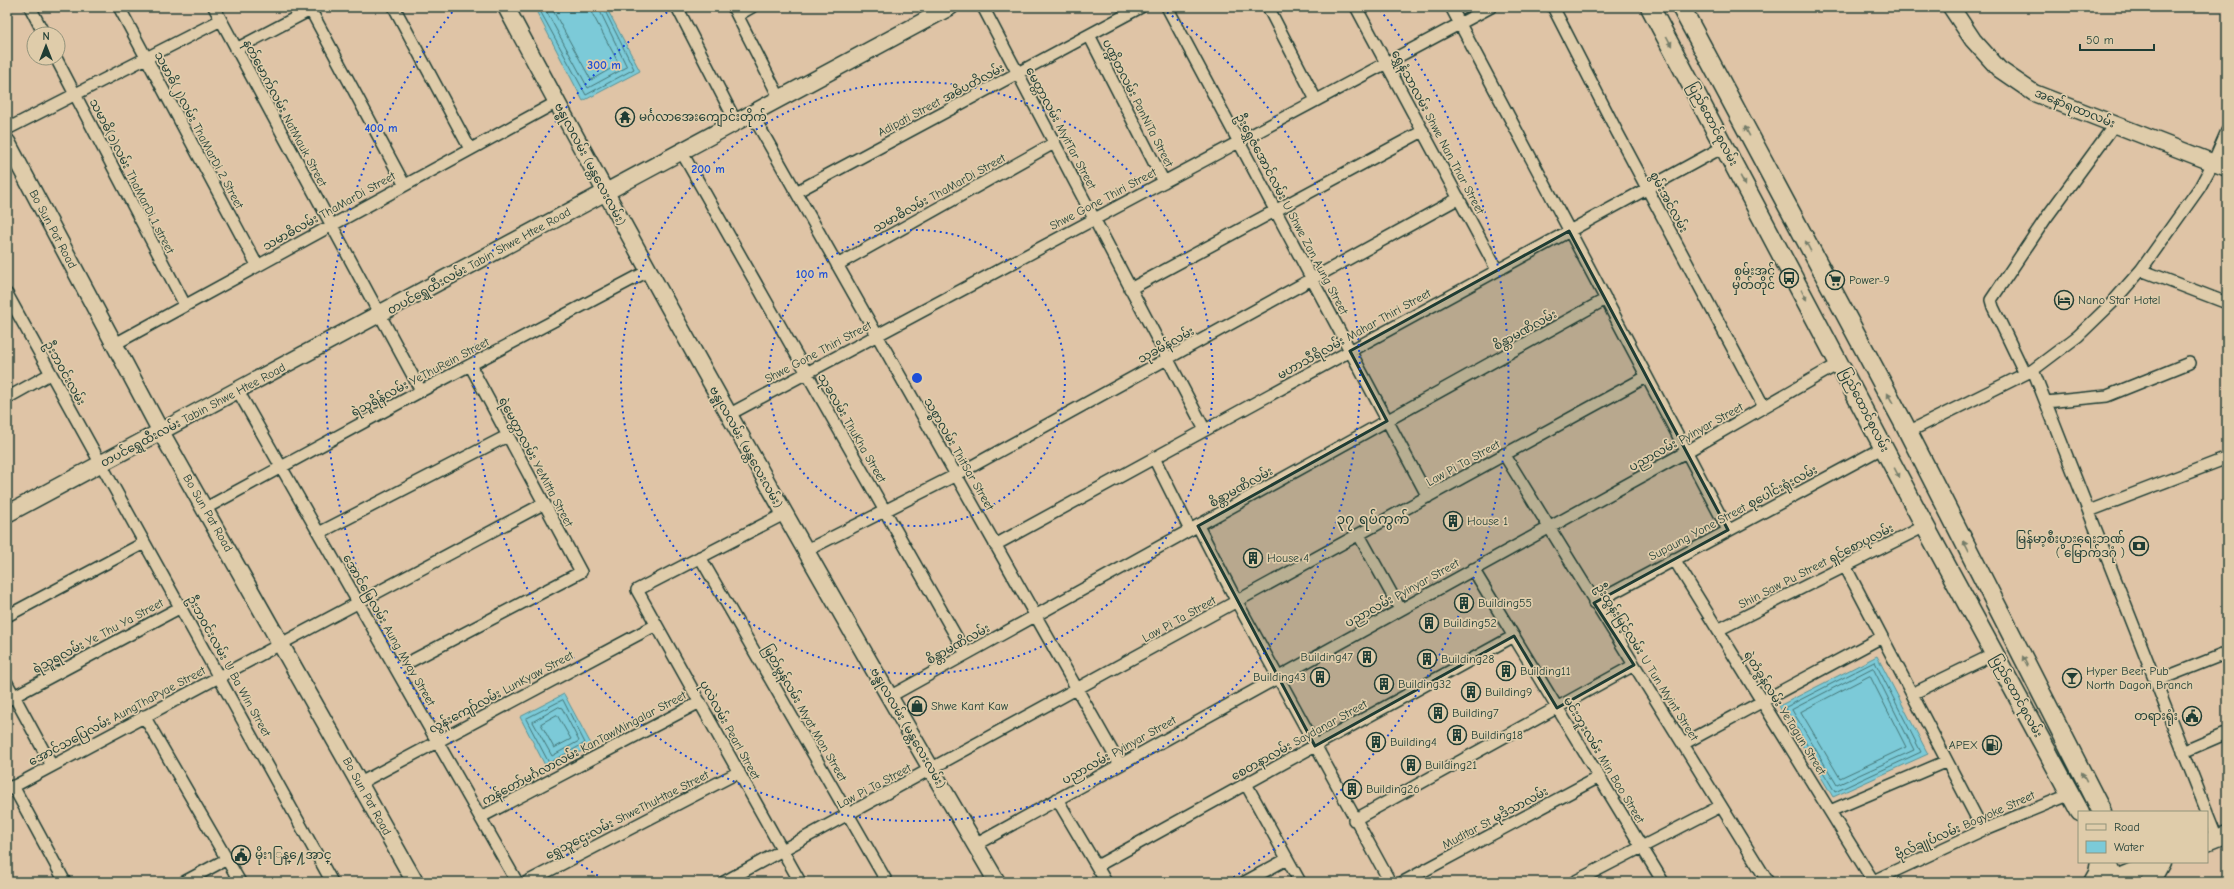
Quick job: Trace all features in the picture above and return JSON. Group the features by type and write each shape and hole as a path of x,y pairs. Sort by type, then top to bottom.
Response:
{"main road":[{"name":"ပြည်ထောင်စုလမ်း","path":"1650,7 1828,338 1884,448 1994,654 2080,811"},
{"name":"ပြည်ထောင်စုလမ်း","path":"1681,7 1850,326 1908,432 2101,811"},
{"path":"1828,338 1850,326"},
{"path":"2093,882 2098,873 2100,863"},
{"path":"2107,863 2114,881 2133,872"},
{"path":"2150,882 2160,863"}],"street":[{"path":"30,7 40,26"},
{"name":"သမာဓိ(၂)လမ်း ThaMarDi 2 Street","path":"119,7 257,265"},
{"name":"နတ်မောက်လမ်း NatMauk Street","path":"214,7 379,315 422,391"},
{"path":"394,7 470,149"},
{"name":"ဗန္ဓုလလမ်း (မန္တလေးလမ်း)","path":"506,7 605,192 728,415 997,882"},
{"path":"677,7 736,122"},
{"path":"752,7 736,11 780,99"},
{"name":"တပင်ရွှေထီးလမ်း Tabin Shwe Htee Road","path":"7,514 950,7"},
{"name":"မေတ္တာလမ်း MyitTar Street","path":"983,7 1205,430"},
{"name":"Adipati Street အဓိပတိလမ်း","path":"796,192 1141,7"},
{"name":"ဦးရွှေဇံအောင်လမ်း U Shwe Zan Aung Street","path":"1167,7 1428,497"},
{"path":"1268,7 1316,100"},
{"name":"ရွှေနံသာလမ်း Shwe Nan Thar Street","path":"1356,7 1498,270"},
{"path":"1451,7 1728,530"},
{"name":"Shwe Gone Thiri Street","path":"728,415 1491,7"},
{"name":"စွမ်းအင်လမ်း","path":"1553,7 1647,188 1764,407"},
{"name":"အနော်ရထာလမ်း","path":"1951,7 1972,40 1999,68 2034,93 2220,166"},
{"path":"236,49 312,8 404,184"},
{"path":"7,129 220,20"},
{"name":"ပဏ္ဍိတလမ်း PanNiTa Street","path":"1089,35 1164,182"},
{"name":"သမာဓိ(၁)လမ်း ThaMarDi 1 street","path":"60,66 185,305"},
{"name":"သမာဓိလမ်း ThaMarDi Street","path":"114,344 330,224 557,102"},
{"name":"သစ္စာလမ်း ThitSar Street","path":"752,114 1120,765"},
{"path":"2115,124 2046,218 1991,300 1993,307 2046,402 2207,811"},
{"path":"1908,432 2029,372 2078,336 2111,304 2141,270 2200,187 2220,166 2227,131"},
{"path":"1130,289 1423,132"},
{"name":"Bo Sun Pat Road","path":"7,142 161,432 206,508 415,882"},
{"name":"သမာဓိလမ်း ThaMarDi Street","path":"837,265 1054,143"},
{"name":"မဟာသီရိလမ်း Mahar Thiri Street","path":"995,545 1724,146"},
{"name":"သုခလမ်း ThuKha Street","path":"681,151 966,654"},
{"name":"သုခမိန်လမ်း","path":"805,551 956,475 1459,198"},
{"path":"2141,270 2227,303"},
{"name":"ရဲသူရိန်လမ်း YeThuRein Street","path":"206,508 281,466 648,271"},
{"name":"ဦးဘဝင်းလမ်း","path":"7,294 100,464"},
{"name":"စိန္တာမဏိလမ်း","path":"890,697 1606,300"},
{"name":"ပညာလမ်း Pyinyar Street","path":"975,845 1686,452 1840,363"},
{"path":"2046,402 2107,396 2189,363"},
{"name":"ရဲမေတ္တာလမ်း YeMitta Street","path":"396,669 581,572 543,504 470,365"},
{"path":"7,398 50,374"},
{"name":"Law Pi Ta Street","path":"724,882 932,770 1646,377"},
{"name":"အောင်မြေလမ်း Aung Myay Street","path":"238,391 517,882"},
{"path":"319,533 507,436"},
{"name":"Supaung Yone Street စုပေါင်းရုံးလမ်း","path":"1594,603 1728,530 1884,448"},
{"name":"ဦးထွန်းမြင့်လမ်း U Tun Myint Street","path":"1504,454 1594,603 1768,882"},
{"path":"1154,458 1237,602 1354,820 1390,882"},
{"path":"2089,511 2227,458"},
{"name":"ဦးဘဝင်းလမ်း U Ba Win Street","path":"100,464 220,677 332,882"},
{"name":"အောင်သပြေလမ်း AungThaPyae Street","path":"10,788 543,504"},
{"path":"700,557 784,514"},
{"name":"Shin Saw Pu Street ရှင်စောပုလမ်း","path":"1718,630 1926,526"},
{"path":"1359,535 1400,609"},
{"path":"7,616 144,543"},
{"name":"ပုလဲလမ်း Pearl Street","path":"700,557 637,590 800,882"},
{"name":"မြတ်မွန်လမ်း Myat Mon Street","path":"700,557 887,882"},
{"name":"ရဲတံခွန်လမ်း YeTagun Street","path":"1674,559 1872,881"},
{"path":"1845,566 1983,830"},
{"name":"မင်းဘူးလမ်း Min Boo Street","path":"1473,569 1663,882"},
{"name":"ရဲသူရလမ်း Ye Thu Ya Street","path":"10,698 181,607"},
{"name":"လွန်းကျော်လမ်း LunKyaw Street","path":"360,783 437,740 656,625"},
{"name":"စေတနာလမ်း Saydanar Street","path":"1097,866 1514,636"},
{"path":"1683,744 1882,636"},
{"path":"2156,681 2227,653"},
{"path":"1912,694 1994,654"},
{"path":"1354,820 1634,665"},
{"path":"7,683 10,698 52,766"},
{"name":"ကန်တော်မင်္ဂလာလမ်း KanTawMingalar Street","path":"480,817 700,702"},
{"path":"144,716 240,882"},
{"path":"2183,752 2227,733"},
{"path":"1830,811 1947,761"},
{"name":"ရွှေသူဌေးလမ်း ShweThuHtae Street","path":"527,882 739,772"},
{"name":"Muditar St မုဒိသာလမ်း","path":"1403,882 1599,776"},
{"path":"1246,784 1300,882"},
{"path":"10,788 65,882"},
{"name":"ဗိုလ်ချုပ်လမ်း Bogyoke Street","path":"1872,881 1983,830 2071,794"},
{"path":"1058,799 1106,882"},
{"path":"1574,882 1721,806"},
{"path":"2208,815 2217,838"},
{"path":"184,882 227,859"},
{"path":"1245,882 1287,859"},
{"path":"2133,872 2155,863"}],"highlighted area":[{"path":"1569,231 1728,530 1594,603 1634,665 1557,708 1514,636 1315,746 1198,526 1387,421 1350,351"}],"water":[{"path":"534,7 606,7 640,71 583,101"},
{"path":"1877,656 1928,754 1833,797 1779,706"},
{"path":"564,694 592,746 547,769 520,717"}],"place":[{"name":"မင်္ဂလာအေးကျောင်းတိုက်","path":"625,117"},
{"name":"စွမ်းအင် မှတ်တိုင်","path":"1789,278"},
{"name":"Power-9","path":"1835,280"},
{"name":"Nano Star Hotel","path":"2064,300"},
{"name":"House 1","path":"1453,521"},
{"name":"မြန်မာ့စီးပွားရေးဘဏ် ( မြောက်ဒဂုံ )","path":"2139,546"},
{"name":"House 4","path":"1253,558"},
{"name":"Building55","path":"1464,603"},
{"name":"Building52","path":"1429,623"},
{"name":"Building47","path":"1367,657"},
{"name":"Building28","path":"1427,659"},
{"name":"Building11","path":"1506,671"},
{"name":"Building43","path":"1320,677"},
{"name":"Hyper Beer Pub North Dagon Branch","path":"2072,678"},
{"name":"Building32","path":"1384,684"},
{"name":"Building9","path":"1471,692"},
{"name":"Shwe Kant Kaw","path":"917,706"},
{"name":"Building7","path":"1438,713"},
{"name":"တရားရုံး","path":"2192,716"},
{"name":"Building18","path":"1457,735"},
{"name":"Building4","path":"1376,742"},
{"name":"APEX","path":"1992,745"},
{"name":"Building21","path":"1411,765"},
{"name":"Building26","path":"1352,789"},
{"name":"မိုးၫြန္႔ေအာင္","path":"241,855"}],"district":[{"name":"၃၇ ရပ်ကွက်","path":"1373,519"}]}
